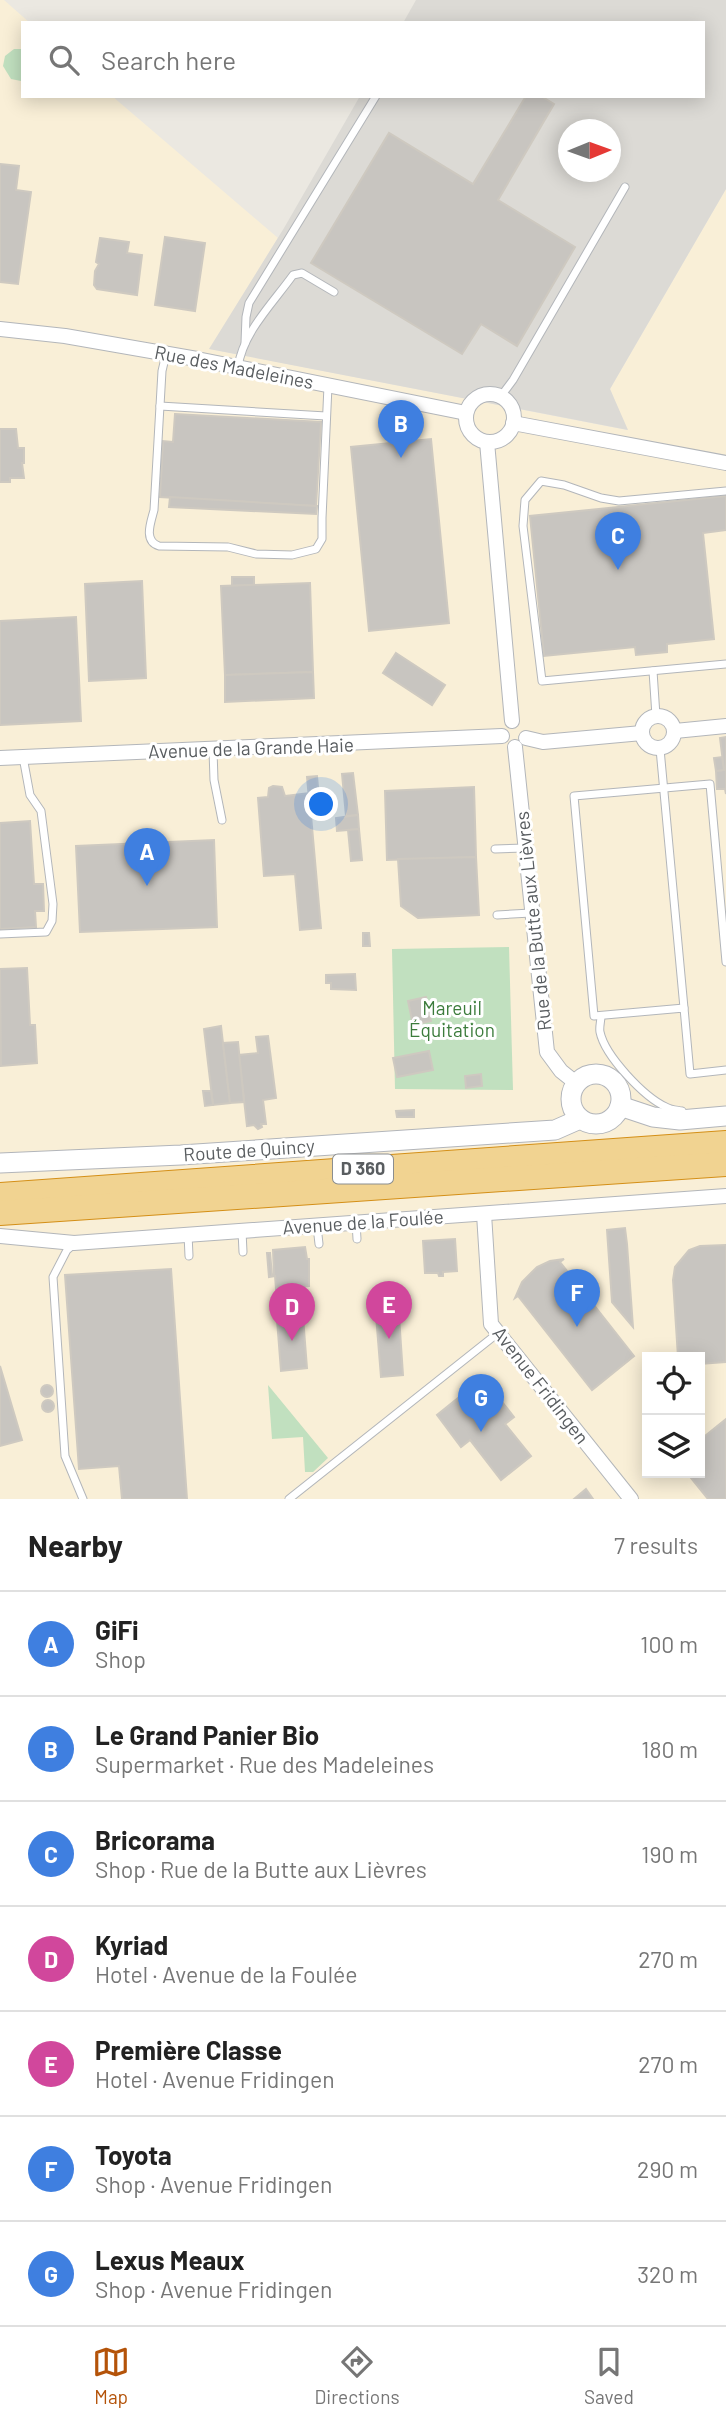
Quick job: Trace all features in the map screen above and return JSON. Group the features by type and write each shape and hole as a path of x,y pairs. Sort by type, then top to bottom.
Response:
{"highway":[{"name":"D 360","path":"0,1195 726,1143"},
{"name":"D 360","path":"0,1213 726,1164"}],"street":[{"name":"Rue des Madeleines","path":"0,329 65,336 166,353 466,413"},
{"path":"494,394 500,397 511,407 513,423 507,435 494,442 487,442 473,435 466,421 468,406 479,396 494,394"},
{"path":"513,423 726,463"},
{"path":"487,442 512,721"},
{"path":"656,716 669,720 675,731 669,745 660,749 646,743 642,733 648,720 656,716"},
{"path":"512,721 505,725 502,736 508,745 642,733"},
{"path":"512,721 524,726 521,742"},
{"path":"675,731 726,726"},
{"name":"Avenue de la Grande Haie","path":"0,758 502,736"},
{"name":"Rue de la Butte aux Lièvres","path":"521,742 525,848 547,1052 561,1071 576,1083"},
{"path":"591,1074 607,1077 619,1089 620,1105 611,1119 604,1124 595,1125 580,1119 574,1113 570,1098 576,1083 591,1074"},
{"path":"620,1105 653,1117 681,1120 718,1117"},
{"name":"Route de Quincy","path":"0,1163 181,1155 555,1130 580,1119"},
{"name":"Avenue de la Foulée","path":"0,1236 74,1243 484,1214 650,1207 726,1196"},
{"name":"Avenue Fridingen","path":"484,1214 484,1295 491,1324 631,1499"}],"lane":[{"path":"245,343 249,303 375,98"},
{"path":"500,397 513,380 625,187"},
{"path":"239,367 240,354 245,343 293,275 302,273 334,292"},
{"path":"166,353 162,366 154,510 149,529 150,540 154,544 228,547 256,555 292,555 316,549 322,539 328,386"},
{"path":"160,406 326,416"},
{"path":"726,491 619,501 541,481 525,500 523,526 542,681 726,664"},
{"path":"653,671 656,716"},
{"path":"660,749 690,1074 726,1070"},
{"path":"213,750 214,780 222,820"},
{"path":"0,934 46,932 52,921 41,811 30,795 23,757"},
{"path":"684,1008 594,1016 574,796 710,784 726,962"},
{"path":"495,849 525,848"},
{"path":"497,915 531,913"},
{"path":"601,1016 599,1031 606,1047 615,1061 646,1094 667,1108 718,1117"},
{"path":"356,1223 357,1240"},
{"path":"317,1226 318,1244"},
{"path":"242,1230 243,1252"},
{"path":"188,1234 190,1256"},
{"path":"74,1243 53,1277 65,1457 83,1499"},
{"path":"289,1499 338,1463 498,1333"},
{"path":"436,1371 437,1381"}],"shaded area":[{"path":"0,0 4,0 28,21 21,21 21,98 114,98 278,238 210,349 627,430 610,389 726,189 726,1499 0,1499"},
{"path":"416,0 726,0 726,189 610,389 628,430 209,349 284,228 359,98 705,98 705,21 404,21"}],"green space":[{"path":"14,49 21,49 21,81 11,79 3,66 5,56"},
{"name":"Mareuil Équitation","path":"509,947 513,1090 395,1089 392,949"},
{"path":"268,1385 328,1458 313,1472 305,1472 303,1437 272,1439"}],"building":[{"path":"525,98 544,98 554,104 498,200 575,247 517,346 481,324 462,354 311,263 389,133 473,184"},
{"path":"0,164 19,166 16,190 31,192 18,284 0,282"},
{"path":"165,237 205,243 195,311 155,305"},
{"path":"100,238 129,242 127,253 142,255 137,295 97,289 94,285 95,271 99,264 96,262"},
{"path":"175,414 321,422 316,506 160,497 163,441 173,442"},
{"path":"0,429 16,429 18,448 24,448 24,478 10,478 10,482 0,482"},
{"path":"431,439 449,623 369,631 351,447"},
{"path":"726,496 726,530 703,533 714,639 667,644 667,652 636,655 635,647 544,656 530,516"},
{"path":"170,497 317,506 316,514 169,507"},
{"path":"232,577 254,577 254,585 232,586"},
{"path":"142,581 146,678 89,681 85,584"},
{"path":"310,583 313,672 225,675 221,586"},
{"path":"76,617 81,721 0,725 0,621"},
{"path":"396,653 445,685 432,705 383,673"},
{"path":"313,672 314,698 225,702 225,675"},
{"path":"726,737 726,794 725,789 717,789 716,771 724,770 720,738"},
{"path":"722,757 724,770 716,771 714,758"},
{"path":"353,773 358,815 346,816 342,774"},
{"path":"317,776 319,798 309,799 307,777"},
{"path":"282,787 285,796 309,793 321,928 300,930 295,874 264,876 258,798 268,797 269,788"},
{"path":"474,787 476,857 387,860 385,791"},
{"path":"358,815 359,829 337,831 336,818"},
{"path":"30,821 34,884 43,884 44,911 35,911 36,927 0,929 0,823"},
{"path":"359,829 362,860 351,861 348,830"},
{"path":"214,840 217,927 80,932 76,846"},
{"path":"476,857 479,915 418,918 401,906 398,859"},
{"path":"363,933 369,933 370,946 363,946"},
{"path":"27,968 30,1025 35,1025 37,1063 1,1066 0,969"},
{"path":"355,974 356,990 331,989 331,983 326,983 326,975"},
{"path":"426,997 431,1021 413,1025 408,1001"},
{"path":"221,1026 230,1103 213,1105 204,1029"},
{"path":"268,1036 276,1098 263,1100 266,1124 261,1124 262,1127 258,1129 254,1125 247,1126 239,1055 258,1053 256,1037"},
{"path":"238,1042 244,1102 230,1103 223,1043"},
{"path":"429,1051 433,1070 397,1077 393,1058"},
{"path":"481,1074 482,1086 466,1088 465,1076"},
{"path":"203,1091 211,1091 213,1105 205,1106"},
{"path":"414,1110 414,1117 397,1117 396,1111"},
{"path":"625,1228 633,1327 612,1302 607,1230"},
{"path":"455,1239 457,1271 443,1272 443,1276 438,1273 425,1273 423,1241"},
{"path":"726,1245 726,1362 705,1364 705,1352 678,1352 673,1280 675,1267 689,1250 700,1246"},
{"path":"305,1247 309,1259 309,1286 276,1289 275,1276 269,1277 267,1253 270,1253 272,1275 273,1250"},
{"path":"564,1259 560,1262 634,1356 592,1390 518,1296 515,1298 522,1282 537,1267"},
{"path":"171,1269 187,1499 122,1499 119,1466 79,1469 65,1275"},
{"path":"398,1301 403,1375 381,1377 375,1303"},
{"path":"302,1304 307,1368 281,1371 276,1307"},
{"path":"0,1366 22,1440 0,1446"},
{"path":"483,1378 514,1417 505,1424 531,1456 501,1480 470,1440 461,1447 437,1415"},
{"path":"47,1385 53,1391 47,1397 41,1391"},
{"path":"48,1400 54,1406 48,1412 42,1406"},
{"path":"726,1419 726,1499 708,1499 691,1478 705,1478 705,1436"},
{"path":"586,1489 593,1499 574,1499"}],"place":[{"name":"Le Grand Panier Bio","path":"401,458"},
{"name":"Bricorama","path":"618,570"},
{"name":"GiFi","path":"147,886"},
{"name":"Toyota","path":"577,1327"},
{"name":"Première Classe","path":"389,1339"},
{"name":"Kyriad","path":"292,1341"},
{"name":"Lexus Meaux","path":"481,1432"}]}
